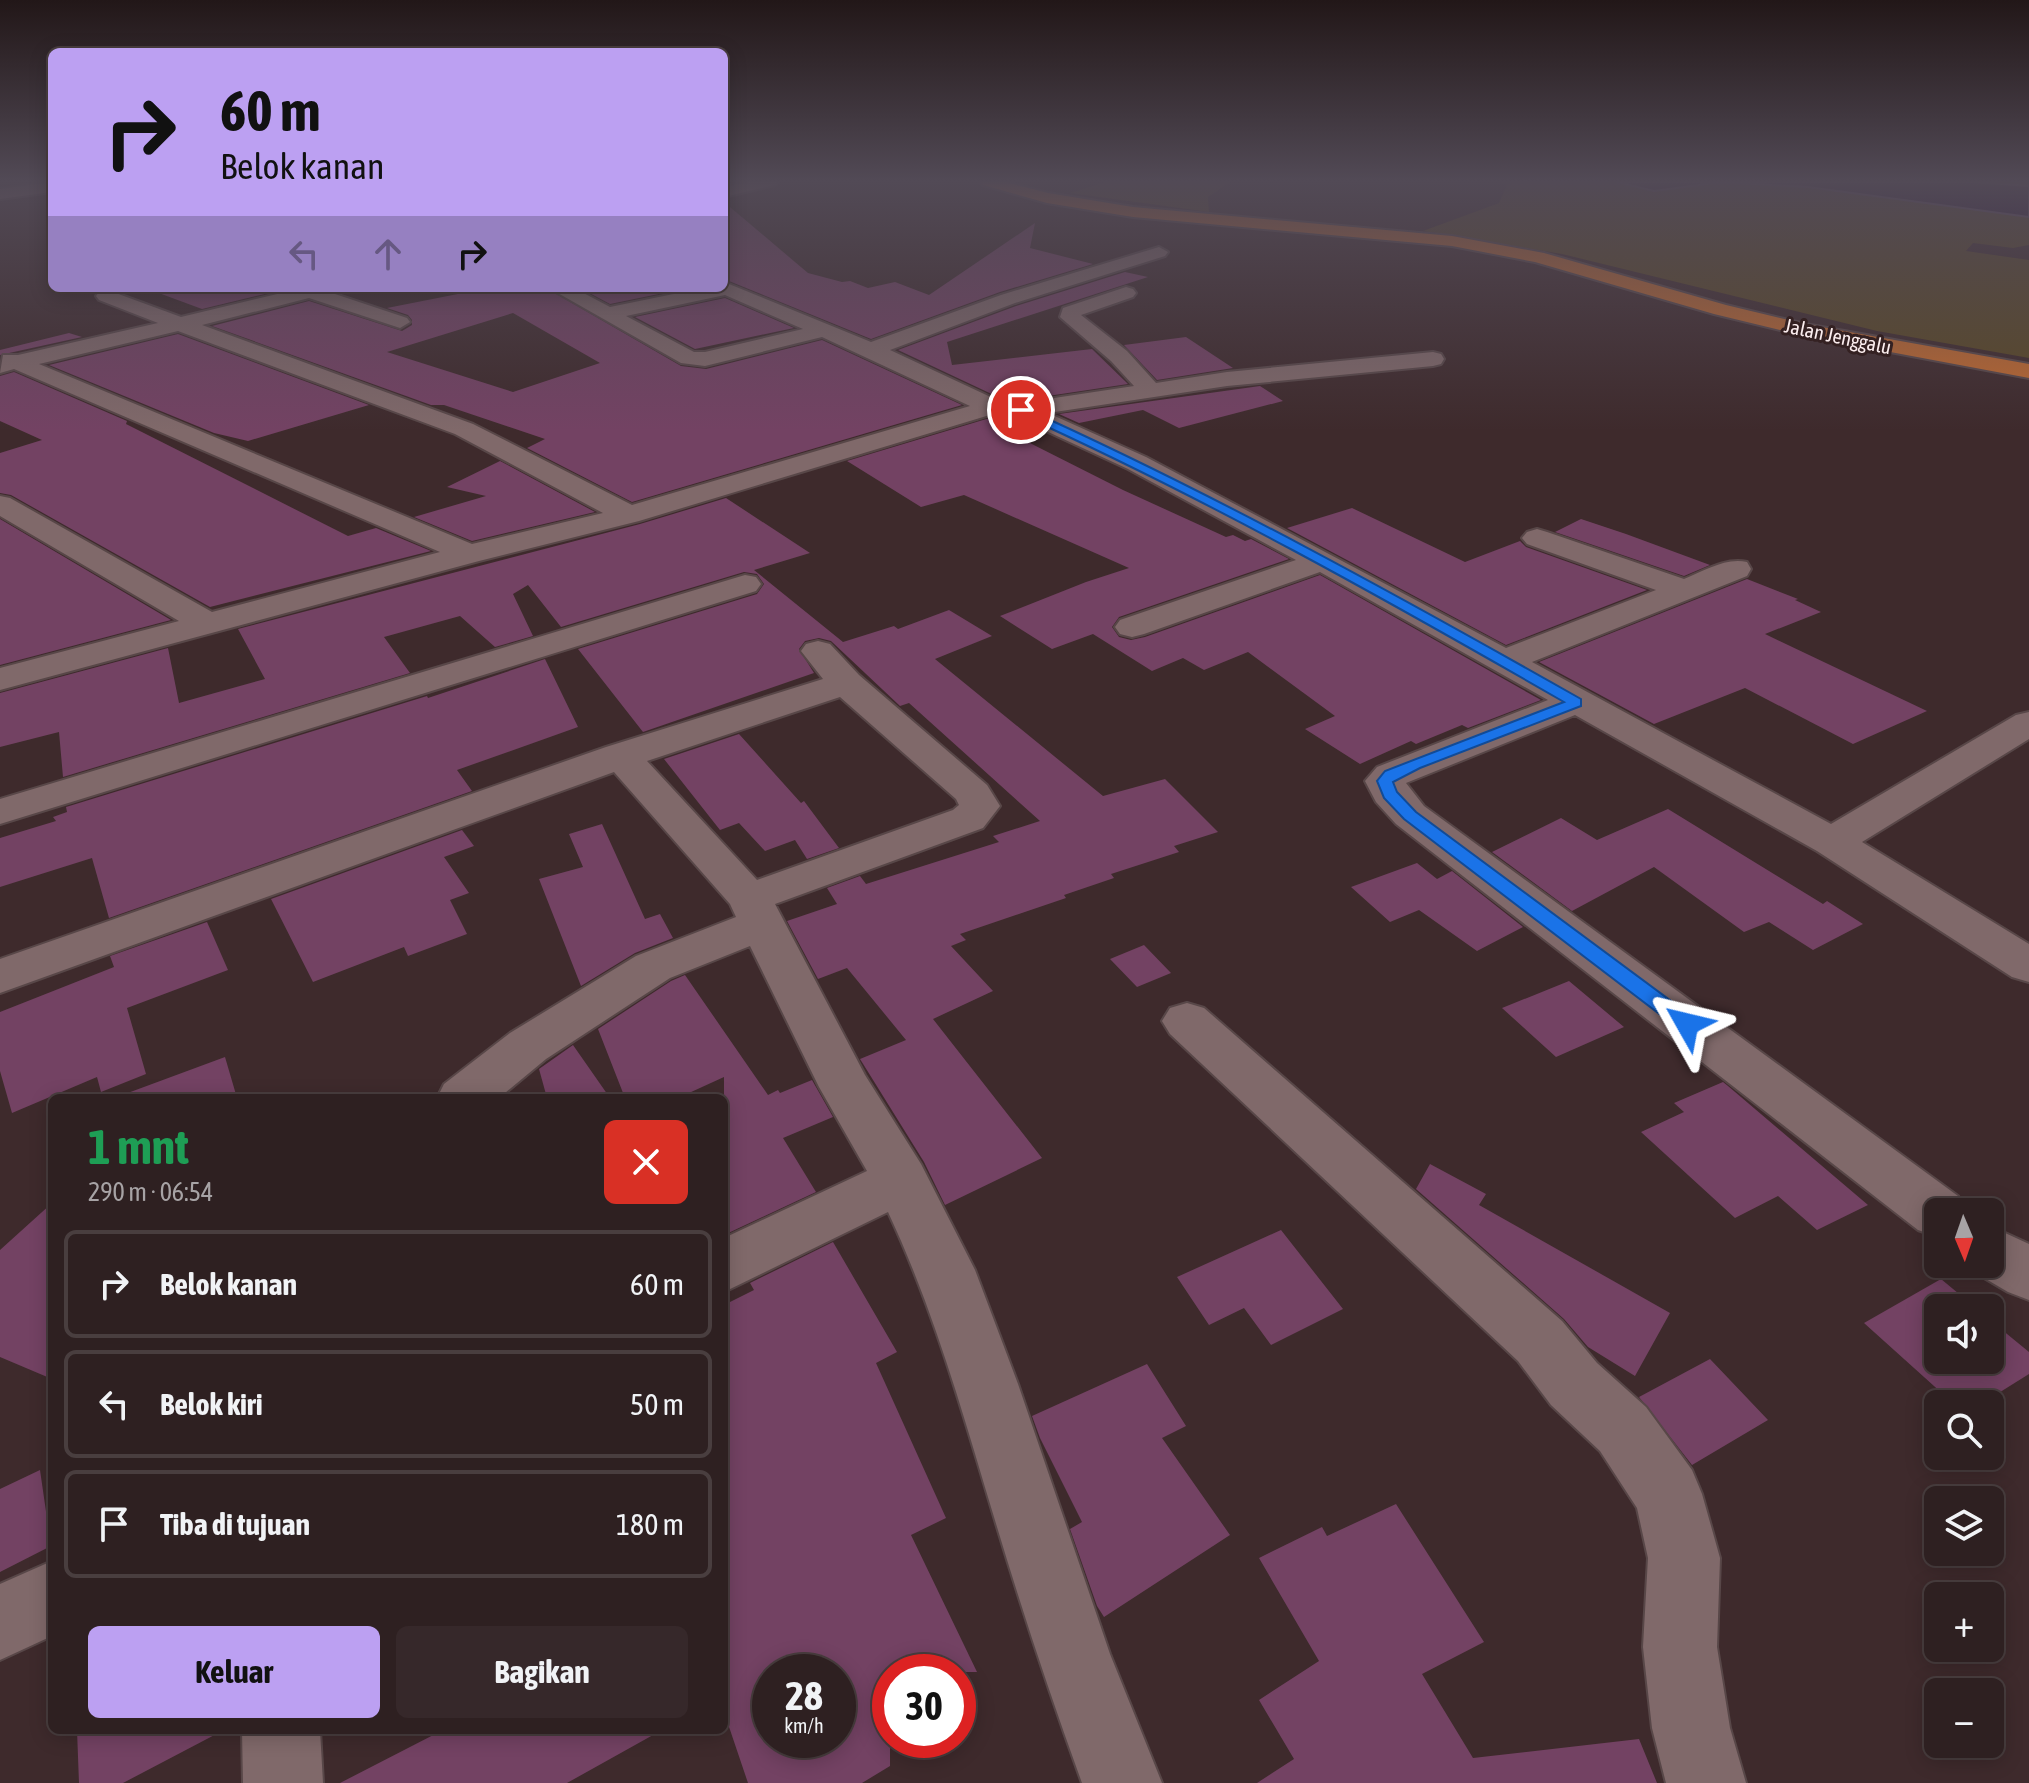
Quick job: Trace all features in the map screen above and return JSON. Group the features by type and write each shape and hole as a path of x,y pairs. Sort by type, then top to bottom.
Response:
{"main road":[{"name":"Jalan Jenggalu","path":"1573,265 1721,310 1805,330 2029,371"},
{"name":"Jalan Jenggalu","path":"1580,265 1818,323 2029,362"}],"street":[{"path":"871,350 982,308 1117,265"},
{"path":"1150,390 1119,356 1070,317 1070,312 1151,286"},
{"path":"728,289 1137,463 1322,561 1832,842 2029,966"},
{"path":"5,361 180,324 301,292"},
{"path":"320,292 400,322"},
{"path":"566,292 696,359 820,331"},
{"path":"606,314 707,292"},
{"path":"106,296 464,429 629,515"},
{"path":"0,679 469,554 629,515 1006,409 1433,359"},
{"path":"5,361 310,484 469,554"},
{"path":"1342,368 1379,384"},
{"path":"0,504 208,624"},
{"path":"1537,538 1685,590"},
{"path":"1132,627 1322,561"},
{"path":"1504,661 1736,569"},
{"path":"0,812 745,584"},
{"path":"468,1094 528,1046 653,967 755,911 978,812 979,800 973,793 846,683 818,651"},
{"path":"0,977 620,755 846,683"},
{"path":"1576,702 1391,775 1385,781 1390,794 1410,815 1924,1202"},
{"path":"1832,842 2029,723"},
{"path":"620,755 755,911 845,1087 901,1180 945,1270 986,1384 1073,1654 1122,1783"},
{"path":"1187,1021 1540,1341 1574,1384 1623,1429 1668,1494 1684,1558 1680,1647 1691,1728 1706,1783"},
{"path":"728,1264 901,1180"},
{"path":"2004,1259 2029,1274"},
{"path":"0,1623 48,1599"},
{"path":"281,1734 283,1783"}],"shaded area":[{"path":"1608,265 2029,265 2029,358 1877,331"}],"building":[{"path":"728,265 799,265 808,273 842,282 850,281 868,288 895,282 929,295 973,265 1089,265 1000,292 871,339 728,281"},
{"path":"1125,272 1148,277 947,342 952,365 1092,349 1128,384 1021,400 998,397 898,350 1016,306"},
{"path":"156,292 269,293 202,309"},
{"path":"468,292 553,292 681,366 706,369 822,340 962,405 632,502 527,448 545,439 444,405 431,405 212,326 309,301 402,331 412,325 408,315 387,308","holes":["513,313 600,363 513,392 387,352"]},
{"path":"588,292 668,292 610,304"},
{"path":"725,298 794,328 695,349 635,317"},
{"path":"69,333 82,337 0,355 0,350"},
{"path":"178,334 369,405 248,441 214,433 49,365"},
{"path":"1186,337 1233,368 1157,380 1124,345"},
{"path":"14,372 127,421 126,424 348,536 376,528 431,551 210,607 11,495 0,493 0,453 42,440 0,421 0,376"},
{"path":"1260,386 1283,401 1179,428 1143,410 1079,423 1059,414"},
{"path":"993,417 1015,420 1040,431 1016,436 1123,490 1226,537 1233,535 1245,541 1251,539 1289,559 1119,617 1112,627 1119,637 1131,640 1145,637 1320,575 1541,700 1468,728 1462,725 1416,744 1411,741 1360,764 1305,729 1335,716 1248,652 1204,670 1183,658 1152,671 1093,634 1052,649 1000,616 1129,568 964,495 921,507 847,461"},
{"path":"500,461 595,512 472,541 414,517 486,496 447,487"},
{"path":"726,498 810,553 754,570 843,642 894,626 898,629 949,610 992,636 935,659 1103,796 1165,779 1218,832 1174,846 1179,852 1111,874 1114,878 1064,895 1066,898 960,934 966,940 951,946 993,991 933,1019 1042,1158 945,1205 924,1162 860,1059 906,1040 847,968 818,979 787,921 837,904 827,888 860,876 866,884 999,842 993,836 1040,821 909,703 900,706 831,641 819,638 805,641 799,649 814,673 643,732 578,649 757,594 764,584 757,574 744,572 561,627 528,585 513,594 533,636 495,647 460,616 384,637 410,673 63,777 59,732 0,747 0,693 168,648 179,703 265,679 238,629 640,524"},
{"path":"1352,508 1465,562 1520,541 1526,547 1647,590 1506,645 1287,528"},
{"path":"0,519 171,620 0,665"},
{"path":"1581,519 1710,565 1684,576 1555,532"},
{"path":"1747,579 1798,599 1795,600 1821,612 1765,634 1927,711 1853,744 1745,688 1654,724 1539,662"},
{"path":"545,659 578,727 457,770 472,791 109,918 92,858 0,887 0,838 56,821 53,817 67,812 66,807 428,698"},
{"path":"739,734 801,803 804,801 839,848 807,859 795,840 765,851 739,823 720,830 664,759"},
{"path":"1668,809 1823,904 1827,901 1863,924 1813,950 1769,922 1744,932 1654,867 1572,911 1492,852 1561,818 1597,840"},
{"path":"602,824 645,919 660,914 673,938 635,953 581,986 539,879 583,867 569,834"},
{"path":"462,830 474,846 444,857 469,893 450,900 467,934 408,956 404,947 313,982 271,899"},
{"path":"1417,863 1437,879 1452,871 1523,927 1477,951 1419,910 1390,922 1351,887"},
{"path":"207,922 228,970 127,1008 146,1074 101,1092 97,1077 57,1094 48,1094 48,1098 12,1113 0,1071 0,1012 114,967 110,956"},
{"path":"1144,945 1171,973 1137,987 1110,959"},
{"path":"685,975 768,1095 812,1080 833,1117 783,1138 816,1192 728,1233 728,1094 724,1094 724,1077 687,1094 623,1094 598,1029"},
{"path":"1569,981 1624,1027 1556,1057 1502,1008"},
{"path":"573,1045 607,1094 546,1094 539,1069"},
{"path":"225,1057 236,1094 125,1094"},
{"path":"1723,1082 1868,1205 1817,1230 1778,1196 1735,1218 1641,1132 1684,1112 1674,1103"},
{"path":"1430,1164 1486,1194 1479,1205 1670,1313 1635,1376 1588,1347 1564,1319 1416,1189"},
{"path":"48,1207 48,1377 0,1357 0,1250"},
{"path":"1281,1230 1343,1309 1271,1345 1244,1308 1209,1325 1177,1277"},
{"path":"833,1242 897,1352 876,1363 946,1518 911,1535 968,1654 872,1654 872,1758 890,1758 890,1766 862,1783 748,1783 728,1724 728,1303 754,1290 750,1283"},
{"path":"1941,1279 1959,1294 1924,1294 1924,1374 2004,1374 2004,1331 2029,1352 2029,1374 2003,1390 1938,1390 1864,1323"},
{"path":"1710,1359 1768,1420 1692,1465 1639,1397"},
{"path":"1147,1364 1186,1426 1162,1438 1230,1535 1104,1617 1097,1606 1070,1529 1082,1522 1032,1416"},
{"path":"40,1470 48,1548 0,1572 0,1489"},
{"path":"1396,1504 1484,1642 1422,1674 1473,1758 1639,1739 1657,1783 1257,1783 1294,1759 1259,1700 1319,1661 1259,1558 1322,1527 1327,1536"},
{"path":"77,1734 216,1734 123,1783 79,1783"},
{"path":"435,1734 655,1734 567,1783 340,1783"}],"route":[{"path":"1021,410 1137,463 1446,628 1576,702 1414,764 1385,781 1390,794 1410,815 1687,1024"}]}
